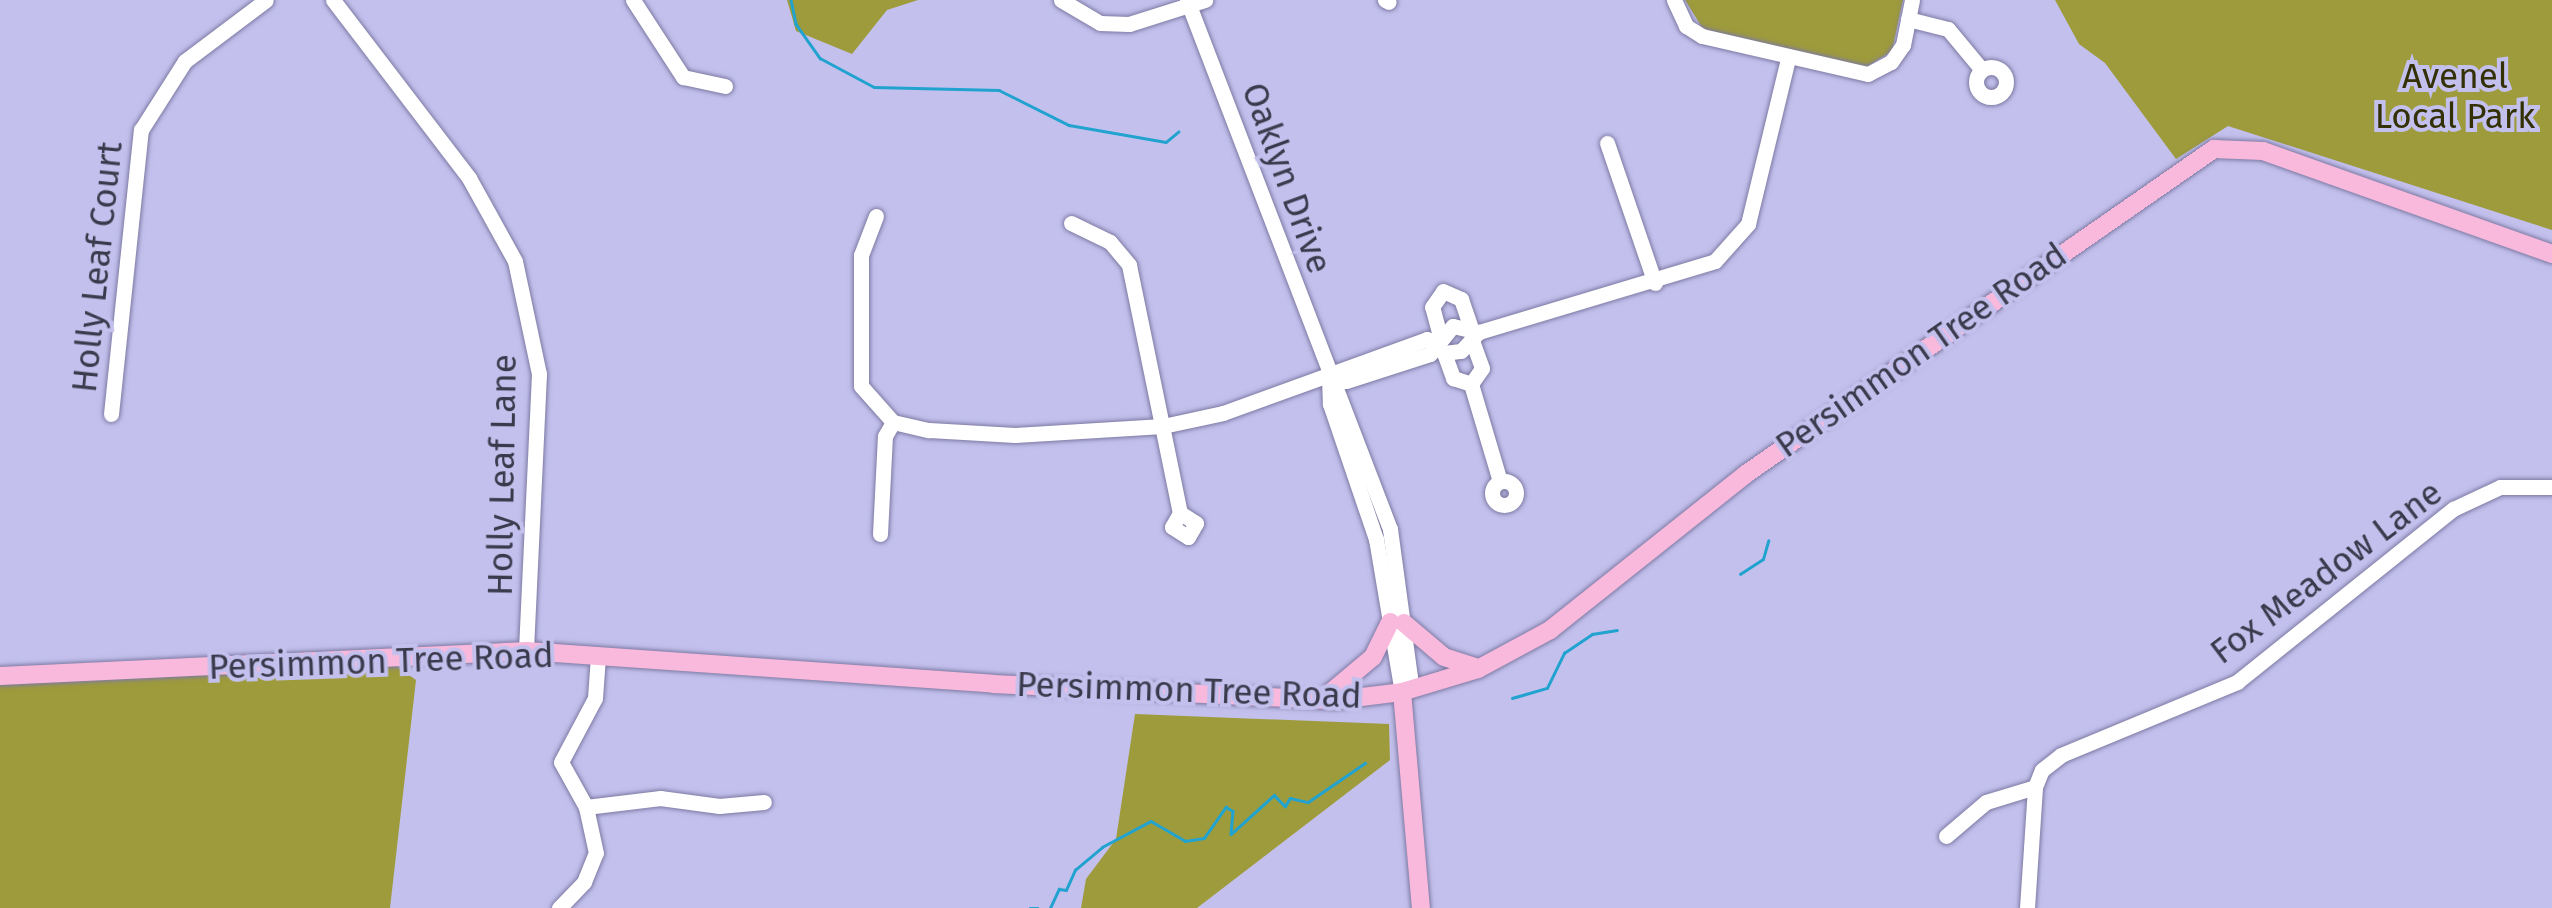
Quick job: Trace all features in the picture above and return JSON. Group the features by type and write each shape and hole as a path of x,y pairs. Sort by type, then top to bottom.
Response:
{"main road":[{"name":"Persimmon Tree Road","path":"0,676 526,651 993,684 1322,700 1402,692 1478,669 1550,630 1746,474 2214,149 2264,151 2552,254"},
{"path":"1322,700 1347,685 1397,623 1444,657 1478,669"},
{"path":"1402,692 1421,908"}],"street":[{"name":"Holly Leaf Court","path":"111,414 141,130 186,61 266,0"},
{"name":"Holly Leaf Lane","path":"333,0 469,178 515,261 538,374 526,651"},
{"path":"633,0 684,77 724,86"},
{"path":"1061,0 1100,24 1129,24 1194,2"},
{"path":"1674,0 1686,26 1702,36 1788,59 1868,74 1891,62 1904,44 1912,0"},
{"name":"Oaklyn Drive","path":"1194,2 1329,378 1345,398 1390,529 1397,623 1410,676 1402,692"},
{"path":"1908,19 1948,30 1982,70"},
{"path":"876,216 861,255 857,363 866,395 893,422 1014,436 1163,426 1329,378 1346,381 1430,354 1441,344 1474,333 1654,283 1714,261 1748,224 1788,59"},
{"path":"1607,143 1654,283"},
{"path":"1071,223 1110,242 1129,265 1180,514"},
{"path":"1443,292 1461,299 1474,333 1482,368 1471,384 1454,378 1441,344 1432,307 1443,292"},
{"path":"1441,344 1474,333"},
{"path":"1471,384 1500,481"},
{"path":"880,534 885,436 893,422"},
{"name":"Fox Meadow Lane","path":"2035,787 2042,770 2061,754 2198,702 2272,660 2452,510 2500,487 2548,485"},
{"path":"558,908 584,882 596,853 586,807 561,762 595,698 598,656"},
{"path":"1946,836 1986,802 2035,787 2027,908"},
{"path":"586,807 660,798 719,806 764,802"}],"green space":[{"path":"787,0 918,0 887,10 852,54 796,31"},
{"path":"1685,0 1903,0 1892,51 1866,67 1703,29"},
{"name":"Avenel Local Park","path":"2055,0 2552,0 2552,230 2228,126 2176,159 2105,63 2079,44"},
{"path":"396,666 416,680 390,908 0,908 0,682"},
{"path":"1135,714 1389,724 1390,760 1197,908 1081,908 1086,879 1116,839"}],"waterway":[{"path":"791,0 796,24 820,58 874,87 999,90 1069,125 1166,142 1178,132"},
{"path":"1740,574 1763,559 1768,541"},
{"path":"1512,698 1547,688 1564,653 1592,634 1617,630"},
{"path":"1050,908 1059,889 1066,890 1075,870 1102,847 1151,821 1185,841 1204,838 1226,807 1233,811 1231,834 1274,795 1285,806 1290,798 1308,802 1365,763"},
{"path":"1030,908 1038,908"}]}
